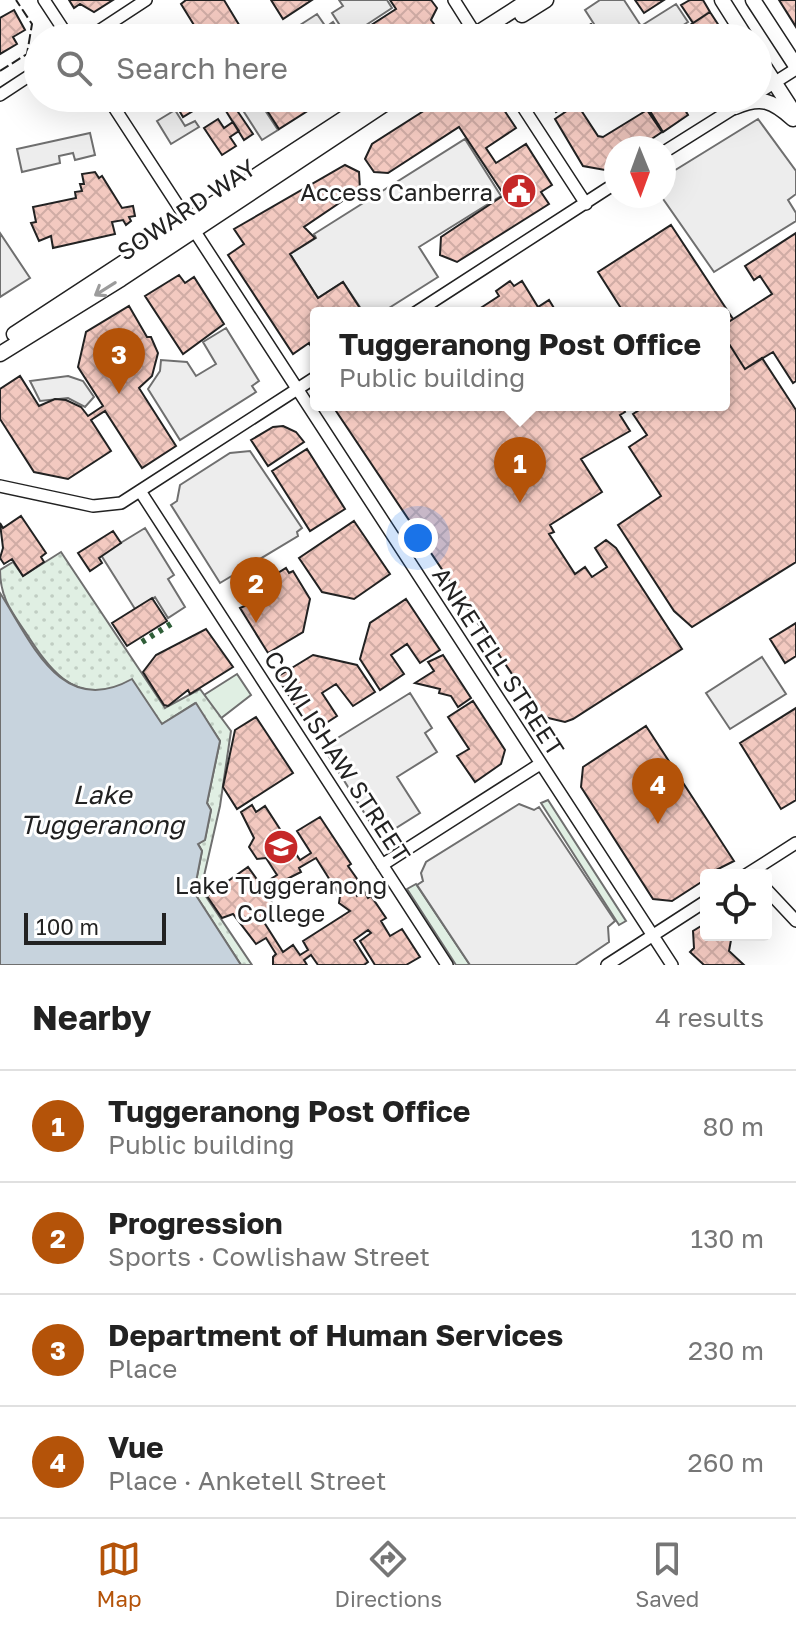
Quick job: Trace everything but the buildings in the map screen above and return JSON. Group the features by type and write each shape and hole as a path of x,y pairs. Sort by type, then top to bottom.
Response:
{"main road":[{"path":"496,24 529,0"},
{"path":"502,24 546,0"},
{"path":"722,0 737,24"},
{"path":"753,0 768,24"},
{"path":"772,30 796,67"},
{"path":"772,78 796,116"},
{"path":"772,102 796,122"},
{"name":"SOWARD WAY","path":"0,354 355,112"},
{"name":"SOWARD WAY","path":"0,342 372,112"}],"street":[{"path":"44,0 60,24"},
{"path":"109,24 146,0"},
{"path":"454,0 470,24"},
{"path":"772,85 796,67"},
{"path":"0,95 24,79"},
{"name":"ANKETELL STREET","path":"117,112 310,409"},
{"path":"526,112 586,204"},
{"path":"676,144 724,112"},
{"path":"424,307 604,191"},
{"path":"0,486 103,508 121,503 310,381"},
{"name":"ANKETELL STREET","path":"311,411 672,965"},
{"name":"COWLISHAW STREET","path":"140,491 447,965"},
{"path":"382,865 540,764"},
{"path":"758,869 796,843"},
{"path":"772,895 796,921"},
{"path":"607,965 700,905"}],"green space":[{"path":"61,552 165,708 200,689 231,731 220,806 201,889 252,965 241,965 189,885 196,881 202,851 198,844 205,839 211,810 207,803 220,741 195,703 162,724 120,686 89,690 75,686 43,658 7,603 0,570 13,562 23,576"},
{"path":"237,674 251,695 220,719 204,695"},
{"path":"548,800 626,921 619,925 541,803"},
{"path":"416,884 470,965 456,965 407,889"}],"shaded area":[{"path":"339,0 387,0 392,8 368,24 339,24 332,13 343,6"},
{"path":"600,0 624,0 640,24 594,24 585,10"},
{"path":"676,4 688,22 685,24 644,24"},
{"path":"317,14 324,24 302,24"},
{"path":"176,112 185,126 195,121 199,127 171,144 157,121"},
{"path":"244,112 266,112 278,130 262,140"},
{"path":"758,119 796,171 796,194 788,200 796,213 796,221 714,272 669,208 676,208 676,170"},
{"path":"90,133 95,155 75,160 73,153 59,156 60,163 22,172 17,149"},
{"path":"465,139 501,196 419,247 438,277 390,307 360,307 343,282 318,298 290,254 316,238 314,234"},
{"path":"0,233 30,278 0,297"},
{"path":"226,328 259,381 252,386 256,392 180,440 148,389 160,371 161,360 187,362 196,376 216,364 203,342"},
{"path":"68,376 83,381 94,397 85,407 68,398 40,401 30,381"},
{"path":"250,451 302,528 297,532 298,536 220,583 171,505 177,501 180,485 230,453"},
{"path":"145,528 174,575 168,579 185,607 168,618 155,597 135,609 101,555"},
{"path":"762,657 786,694 730,729 706,693"},
{"path":"410,693 432,728 425,733 437,752 397,777 420,813 380,838 323,747"},
{"path":"519,804 534,810 539,807 615,921 608,927 609,942 575,965 470,965 417,885 423,881 421,873 426,862"}],"water":[{"name":"Lake Tuggeranong","path":"0,593 37,652 67,682 86,689 107,689 132,679 162,724 196,703 220,741 207,803 211,810 205,840 198,844 202,851 196,882 190,886 241,965 0,965"}],"hedge":[{"path":"142,642 174,622"}],"fence":[{"path":"16,0 32,24"},
{"path":"0,71 24,56"}],"place":[{"name":"Access Canberra","path":"519,191"},
{"name":"Department of Human Services","path":"119,394"},
{"name":"Tuggeranong Post Office","path":"520,503"},
{"name":"Progression","path":"256,623"},
{"name":"Vue","path":"658,824"},
{"name":"Lake Tuggeranong College","path":"281,847"}]}
